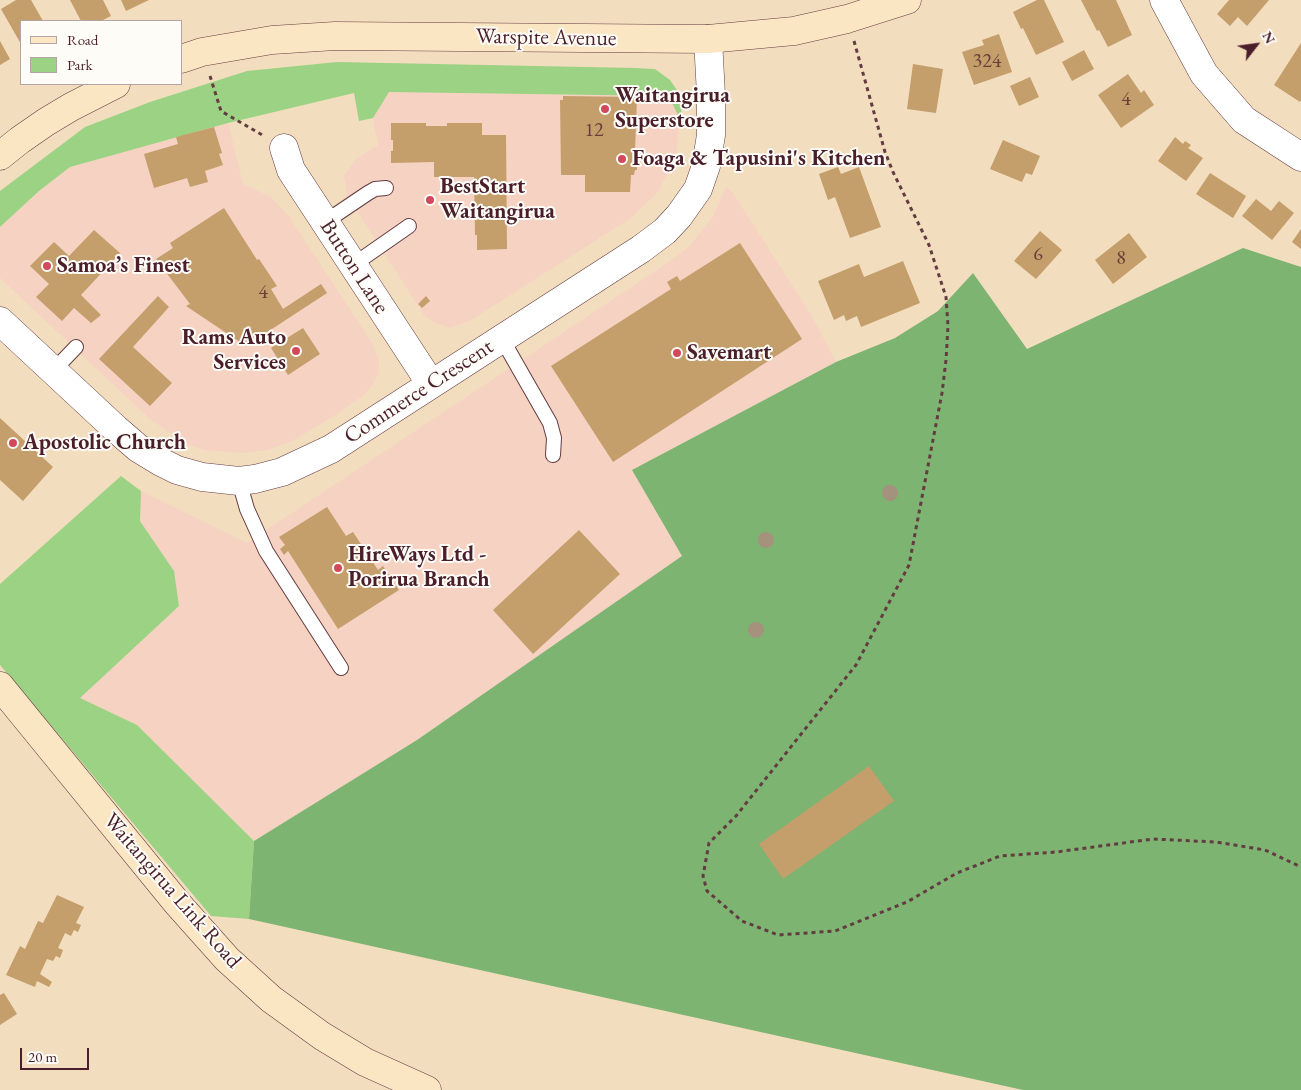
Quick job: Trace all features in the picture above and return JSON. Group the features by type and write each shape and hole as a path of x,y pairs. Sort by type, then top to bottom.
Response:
{"main road":[{"name":"Warspite Avenue","path":"192,56 272,40 335,36 708,40 794,30 847,19 907,0"},
{"path":"0,156 46,122 114,85"},
{"name":"Waitangirua Link Road","path":"0,686 177,903 227,959 271,999 322,1036 366,1062 427,1090"}],"street":[{"path":"1164,0 1204,74 1244,120 1301,158"},
{"name":"Commerce Crescent","path":"0,321 116,429 138,448 161,462 177,470 202,477 239,481 282,472 331,449 665,231 698,189 706,166 710,143 712,95 708,40"},
{"name":"Button Lane","path":"284,148 291,170 431,384"}],"lane":[{"path":"325,222 375,189 386,188"},
{"path":"353,265 409,226"},
{"path":"502,339 550,423 554,438 553,455"},
{"path":"54,370 76,347"},
{"path":"239,481 246,509 266,551 341,668"}],"path":[{"path":"847,19 892,172 929,245 946,297 948,326 942,393 909,566 856,665 736,816 709,843 703,876 707,891 742,921 778,935 835,931 907,902 956,873 1000,856 1056,852 1154,839 1216,842 1265,850 1301,867"},
{"path":"192,56 221,111 284,148"}],"shaded area":[{"path":"388,92 669,96 680,120 675,159 657,193 631,218 471,320 451,328 435,323 424,315 347,195 344,176 356,159 378,145 373,118"},
{"path":"228,123 243,184 271,197 288,215 372,343 379,360 379,373 373,384 364,395 334,416 292,441 268,450 242,453 204,450 186,444 150,419 0,278 0,227 39,191 70,167"},
{"path":"726,187 733,193 813,318 836,362 632,470 683,556 417,740 254,841 137,725 79,698 179,606 174,571 140,521 141,491 247,543 689,247 713,217"}],"green space":[{"path":"337,62 655,69 670,80 683,99 680,120 669,96 389,92 373,118 359,121 354,93 228,123 70,167 39,191 0,227 0,191 85,127 150,102 247,71"},
{"path":"1243,248 1301,267 1301,1090 1023,1090 249,919 254,841 417,740 682,556 632,470 836,362 895,338 938,311 973,273 1027,349"},
{"path":"121,476 141,491 140,521 174,571 179,606 80,698 137,725 254,841 249,919 211,916 0,665 0,584"}],"building":[{"path":"16,0 31,0 42,20 20,20 20,42 1,9"},
{"path":"70,0 103,0 111,16 103,20 80,20"},
{"path":"121,0 149,0 126,11"},
{"path":"1037,0 1044,0 1064,42 1036,55 1013,12"},
{"path":"1081,0 1116,0 1132,35 1108,47 1099,30 1097,31"},
{"path":"1229,0 1269,0 1247,26 1238,17 1230,26 1217,14"},
{"path":"999,34 1012,72 974,85 962,52 984,45 982,40"},
{"path":"0,41 10,59 0,65"},
{"path":"1301,43 1301,100 1300,102 1274,85"},
{"path":"1084,50 1094,69 1072,81 1062,62"},
{"path":"913,64 943,69 936,113 907,109"},
{"path":"1128,74 1141,93 1144,90 1154,105 1121,128 1098,95"},
{"path":"1030,77 1039,97 1019,106 1010,86"},
{"path":"563,96 637,97 635,151 637,151 637,170 635,170 634,175 631,175 630,192 585,192 585,175 561,175 560,100 563,100"},
{"path":"391,123 426,123 426,126 447,126 447,123 482,123 482,135 506,135 507,249 477,250 474,177 434,177 434,162 391,163 393,140 391,140"},
{"path":"214,127 222,153 219,154 223,165 205,171 208,182 190,187 187,178 154,188 144,154 178,144 176,137"},
{"path":"1175,137 1183,144 1185,141 1191,145 1188,148 1203,158 1186,181 1158,161"},
{"path":"1003,140 1040,156 1032,175 1026,173 1022,182 990,169"},
{"path":"838,167 841,174 859,167 881,227 850,238 835,197 828,200 819,174"},
{"path":"1210,173 1246,196 1233,218 1196,194"},
{"path":"1256,199 1271,211 1279,201 1294,213 1272,240 1242,216"},
{"path":"224,208 257,260 259,259 277,286 271,289 283,309 321,284 327,293 246,346 186,306 190,304 156,259 173,248 170,243"},
{"path":"1301,229 1301,249 1292,242"},
{"path":"94,230 120,253 81,295 101,315 91,323 74,308 62,321 36,297 49,284 30,266 54,242 69,256"},
{"path":"1040,231 1062,250 1036,279 1014,261"},
{"path":"1129,233 1147,257 1113,284 1095,260"},
{"name":"Savemart","path":"740,243 802,339 613,462 551,366 671,289 667,282 677,276 680,281"},
{"path":"903,261 920,303 861,327 857,316 846,321 844,315 834,320 818,281 859,264 864,277"},
{"path":"158,296 169,307 133,347 172,383 150,406 99,359"},
{"path":"426,296 430,301 422,308 418,304"},
{"name":"Rams Auto Services","path":"303,328 320,354 288,375 271,348"},
{"name":"Apostolic Church","path":"0,418 53,467 23,501 0,480"},
{"name":"HireWays Ltd - Porirua Branch","path":"327,507 346,536 353,532 378,570 383,566 399,590 338,629 288,551 284,555 280,549 285,545 279,537"},
{"path":"579,530 620,574 533,654 493,610"},
{"path":"869,766 894,801 783,879 759,844"},
{"path":"57,895 84,907 76,923 81,925 78,932 74,930 71,936 65,933 58,948 63,950 60,958 56,956 53,961 47,959 40,974 52,982 49,987 37,981 35,987 6,975 20,946 25,949 38,921 43,923"},
{"path":"4,993 17,1014 0,1025 0,995"}],"place":[{"name":"Waitangirua Superstore","path":"605,109"},
{"name":"Foaga & Tapusini's Kitchen","path":"622,159"},
{"name":"BestStart Waitangirua","path":"430,200"},
{"name":"Samoa’s Finest","path":"47,266"},
{"name":"Rams Auto Services","path":"296,351"},
{"name":"Savemart","path":"677,353"},
{"name":"Apostolic Church","path":"13,443"},
{"name":"HireWays Ltd - Porirua Branch","path":"338,568"}]}
